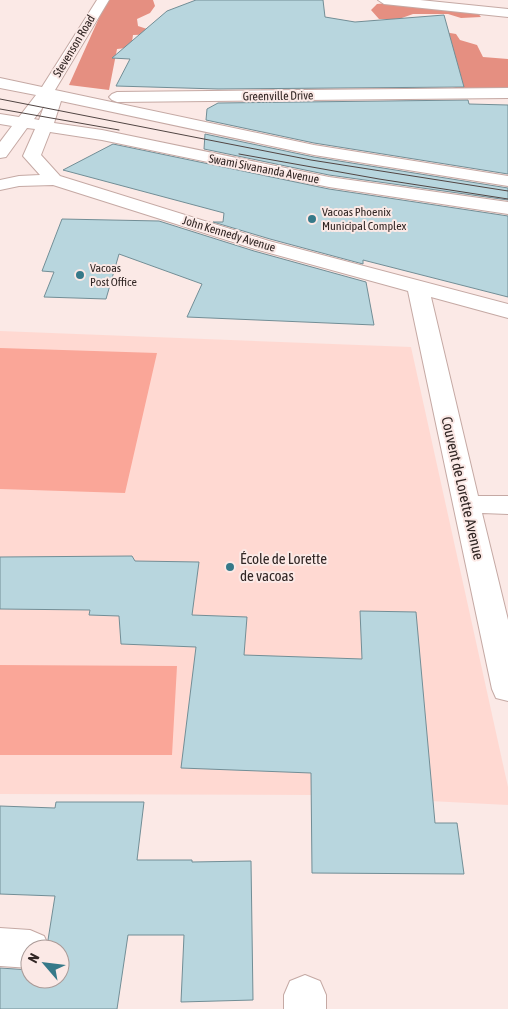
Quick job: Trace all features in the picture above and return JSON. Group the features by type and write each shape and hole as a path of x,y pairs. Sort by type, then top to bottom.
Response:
{"street":[{"name":"Stevenson Road","path":"49,91 103,0"},
{"path":"384,0 508,12"},
{"path":"0,83 49,91"},
{"path":"0,153 21,124 49,91"},
{"path":"49,91 44,126 32,156 54,180"},
{"name":"Greenville Drive","path":"49,91 99,98 508,93"},
{"name":"Swami Sivananda Avenue","path":"49,91 314,150 508,181"},
{"name":"Swami Sivananda Avenue","path":"0,119 21,124 102,135 329,182 508,208"},
{"path":"34,149 53,140 76,136 102,135"},
{"path":"0,185 20,181 54,180"},
{"name":"John Kennedy Avenue","path":"54,180 262,245 508,311"},
{"name":"Couvent de Lorette Avenue","path":"418,287 506,676"},
{"path":"466,504 508,505"},
{"path":"0,947 20,948"}],"shaded area":[{"path":"107,0 153,0 155,6 150,13 137,19 138,26 162,34 133,35 132,42 126,48 117,49 109,90 69,85"},
{"path":"398,2 407,7 429,6 475,10 481,17 461,18 448,14 413,14 399,19 379,19 371,10 377,4"},
{"path":"432,30 456,34 460,40 477,45 483,57 508,59 508,98 483,95 441,84"},
{"path":"500,87 502,90 261,92 261,89"},
{"name":"École de Lorette de vacoas","path":"0,331 411,347 508,787 508,805 313,795 0,794"},
{"path":"0,348 157,353 125,493 0,489"},
{"path":"0,665 177,666 172,755 0,755"}],"building":[{"path":"196,0 323,0 325,17 355,22 444,15 464,87 218,89 116,86 130,59 112,58 167,11"},
{"path":"468,100 469,104 508,105 508,174 314,143 206,120 207,109 218,103"},
{"path":"205,134 314,157 508,188 508,200 329,175 204,149"},
{"path":"113,144 329,189 508,216 508,297 363,260 363,264 270,239 213,222 223,222 224,213 63,170"},
{"path":"62,219 159,221 254,251 366,282 374,325 187,317 202,284 119,254 106,299 44,297 54,272 42,271"},
{"path":"132,556 135,561 199,562 192,615 247,617 244,655 362,659 360,611 416,612 435,823 457,823 464,874 312,873 311,773 181,768 196,647 121,644 119,616 89,615 90,610 0,609 0,557"},
{"path":"56,802 144,802 137,860 192,860 192,862 251,861 253,1000 181,1002 184,935 128,935 117,1009 0,1009 0,968 20,969 20,989 70,989 70,939 48,939 55,896 0,894 0,806 55,808"}],"tram line":[{"path":"0,99 311,160 508,191"},
{"path":"0,109 119,130"},
{"path":"239,154 379,179 508,199"}],"place":[{"name":"Vacoas Phoenix Municipal Complex","path":"312,219"},
{"name":"Vacoas Post Office","path":"80,275"},
{"name":"École de Lorette de vacoas","path":"230,567"}]}
